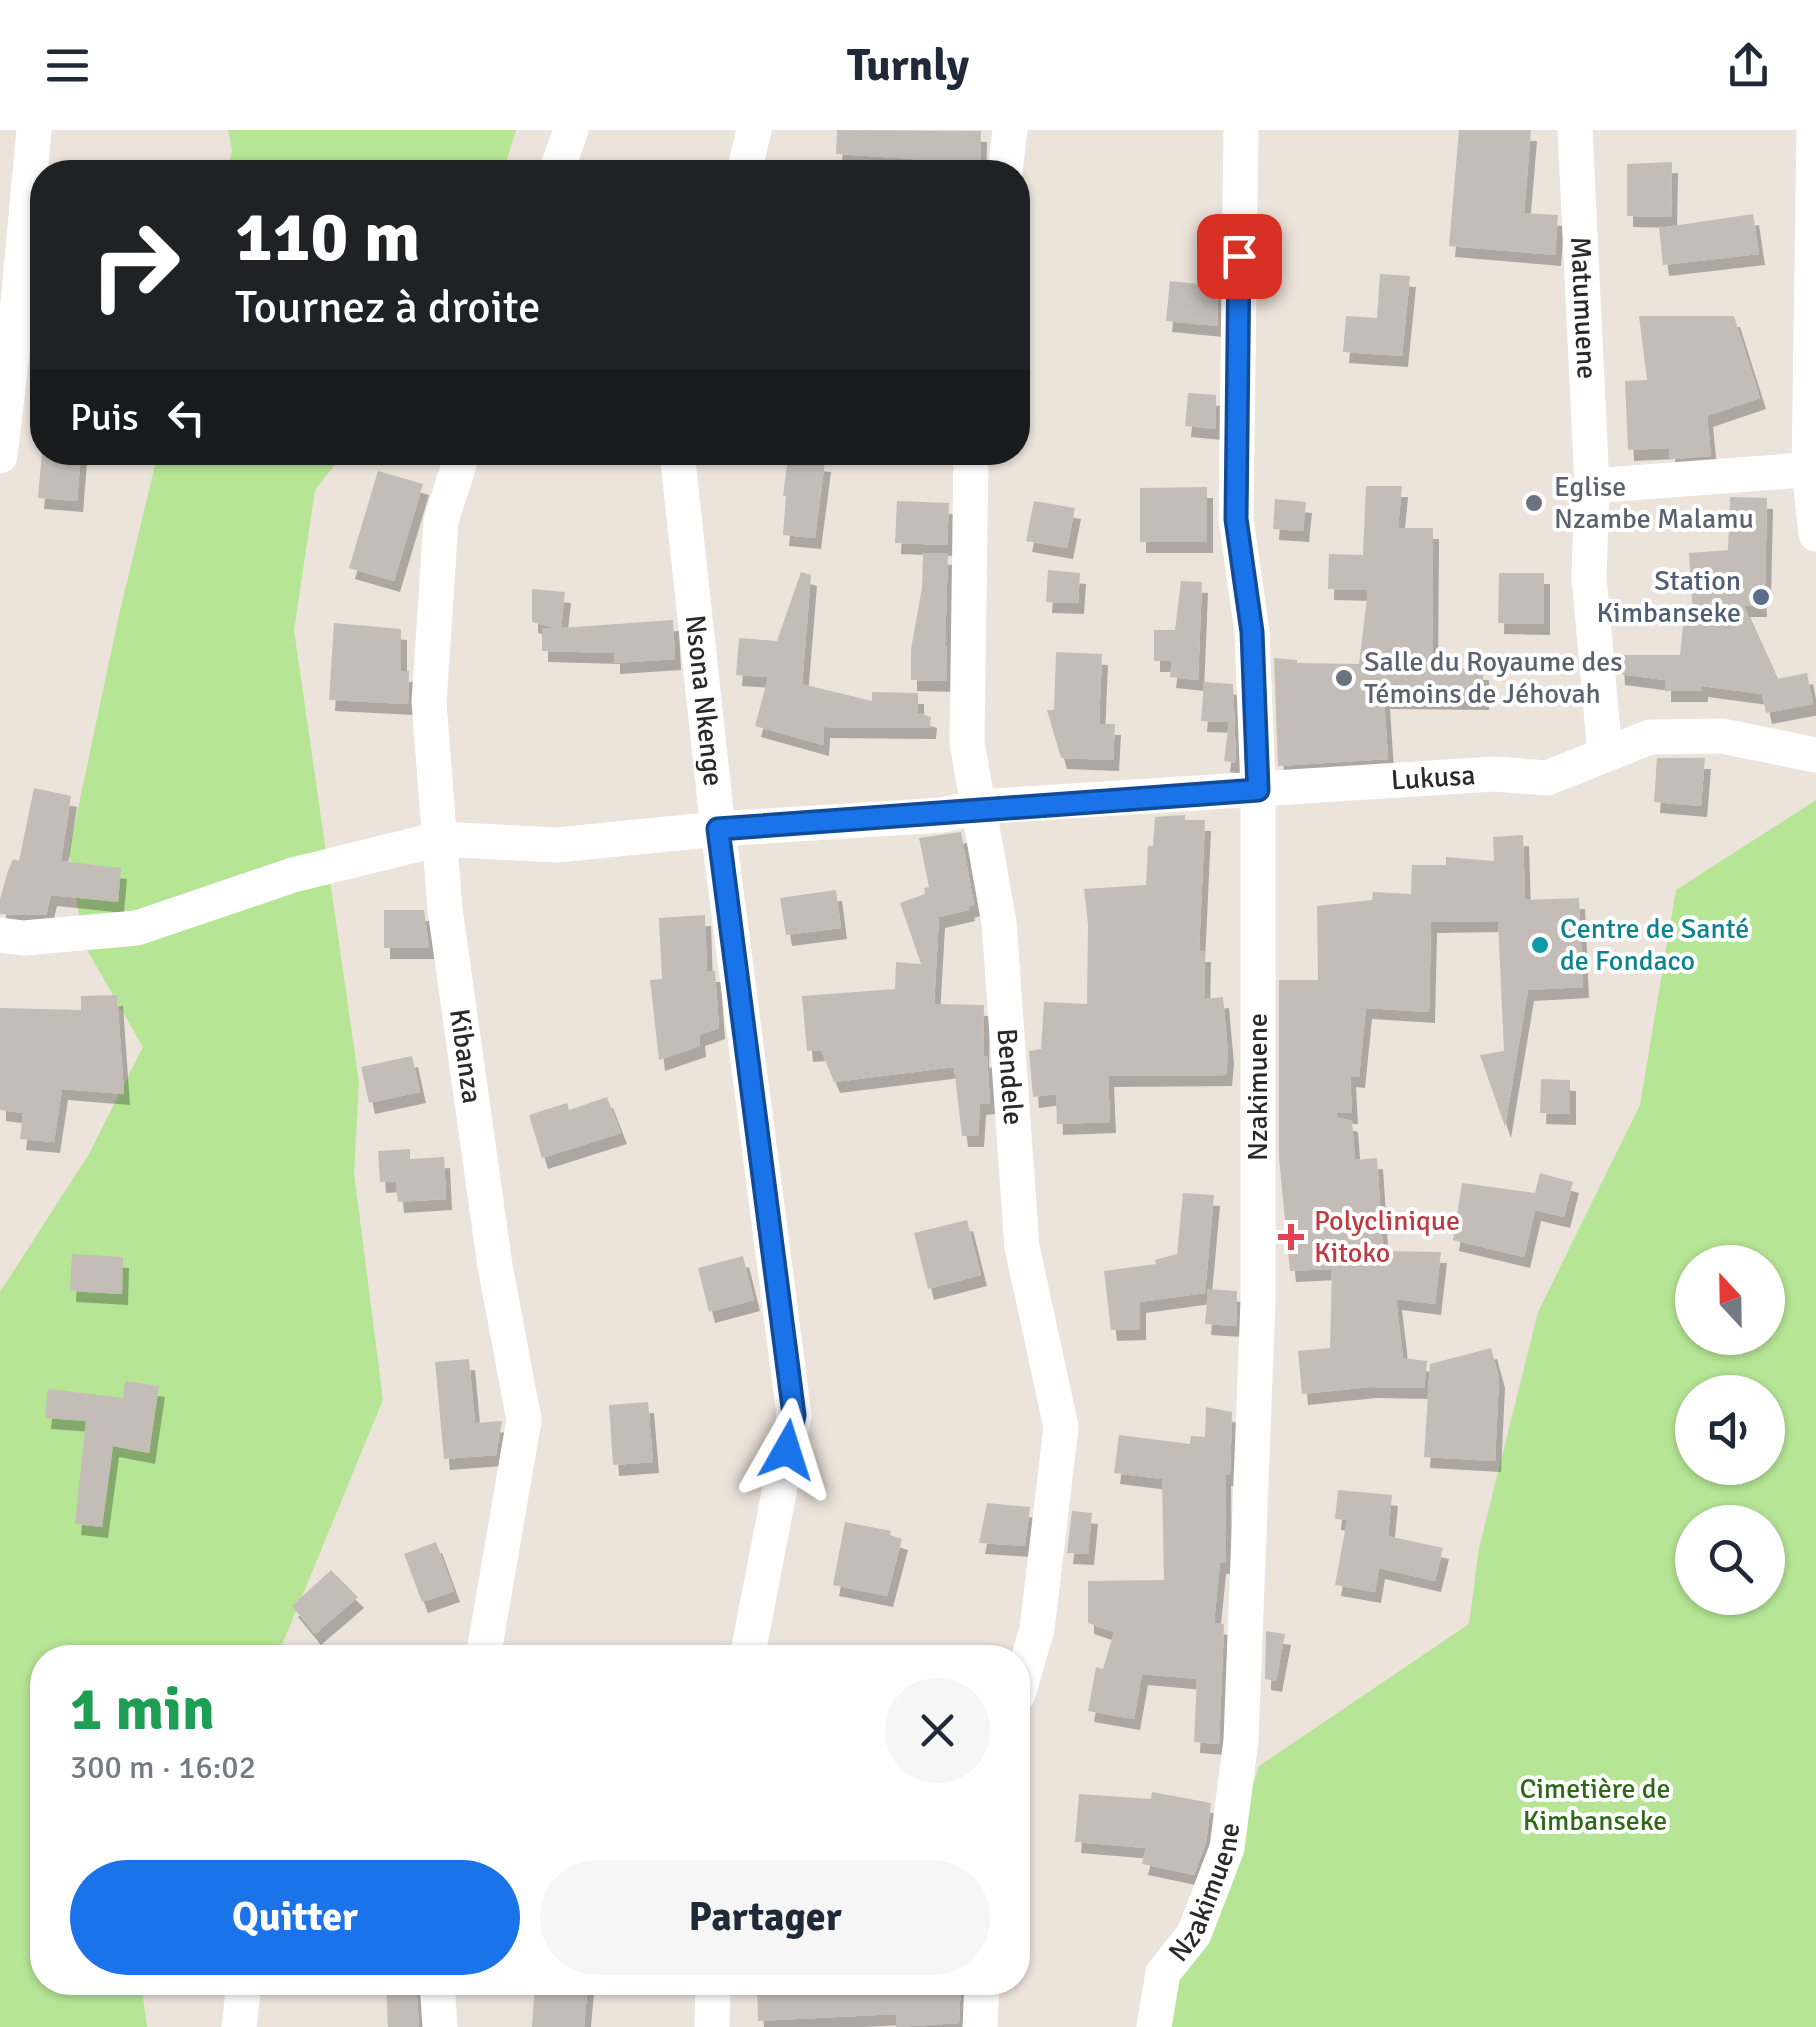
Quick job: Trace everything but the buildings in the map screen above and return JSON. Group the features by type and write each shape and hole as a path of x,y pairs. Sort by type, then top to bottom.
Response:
{"street":[{"path":"31,160 34,130"},
{"path":"560,160 570,130"},
{"path":"747,160 754,130"},
{"path":"1006,160 1010,130"},
{"name":"Nzakimuene","path":"1154,2027 1163,1973 1194,1934 1227,1848 1240,1740 1258,1301 1258,790 1252,632 1236,519 1241,130"},
{"name":"Matumuene","path":"1575,130 1592,486 1589,577 1605,754"},
{"path":"1814,130 1816,534"},
{"path":"0,456 30,168"},
{"name":"Kibanza","path":"460,465 441,521 430,684 439,839 445,909 495,1266 524,1420 485,1645"},
{"name":"Nsona Nkenge","path":"677,465 718,829 794,1415 749,1645"},
{"name":"Bendele","path":"972,465 967,743 999,922 1022,1248 1061,1427 1030,1651"},
{"path":"1592,486 1813,469"},
{"name":"Lukusa","path":"0,935 24,938 136,928 294,876 439,839 557,845 718,829 942,815 978,808 1494,774 1547,778 1650,737 1722,736 1816,755"},
{"path":"239,2027 243,1995"},
{"path":"439,1995 440,2027"},
{"path":"712,2027 713,1995"},
{"path":"980,2027 981,1995"}],"green space":[{"path":"228,130 516,130 507,160 230,160"},
{"path":"155,465 335,465 315,490 294,630 359,1082 354,1173 383,1400 282,1645 30,1645 30,1995 143,1995 147,2027 0,2027 0,1292 89,1154 143,1047 83,943 69,851"},
{"name":"Cimetière de Kimbanseke","path":"1816,800 1816,2027 1150,2027 1223,1878 1259,1766 1469,1624 1479,1548 1538,1312 1640,1105 1676,890"}],"place":[{"name":"Eglise Nzambe Malamu","path":"1534,503"},
{"name":"Station Kimbanseke","path":"1761,597"},
{"name":"Salle du Royaume des Témoins de Jéhovah","path":"1344,678"},
{"name":"Centre de Santé de Fondaco","path":"1540,945"},
{"name":"Polyclinique Kitoko","path":"1291,1237"}],"route":[{"path":"787,1450 794,1415 718,829 1258,790 1252,632 1236,519 1239,256"}]}
